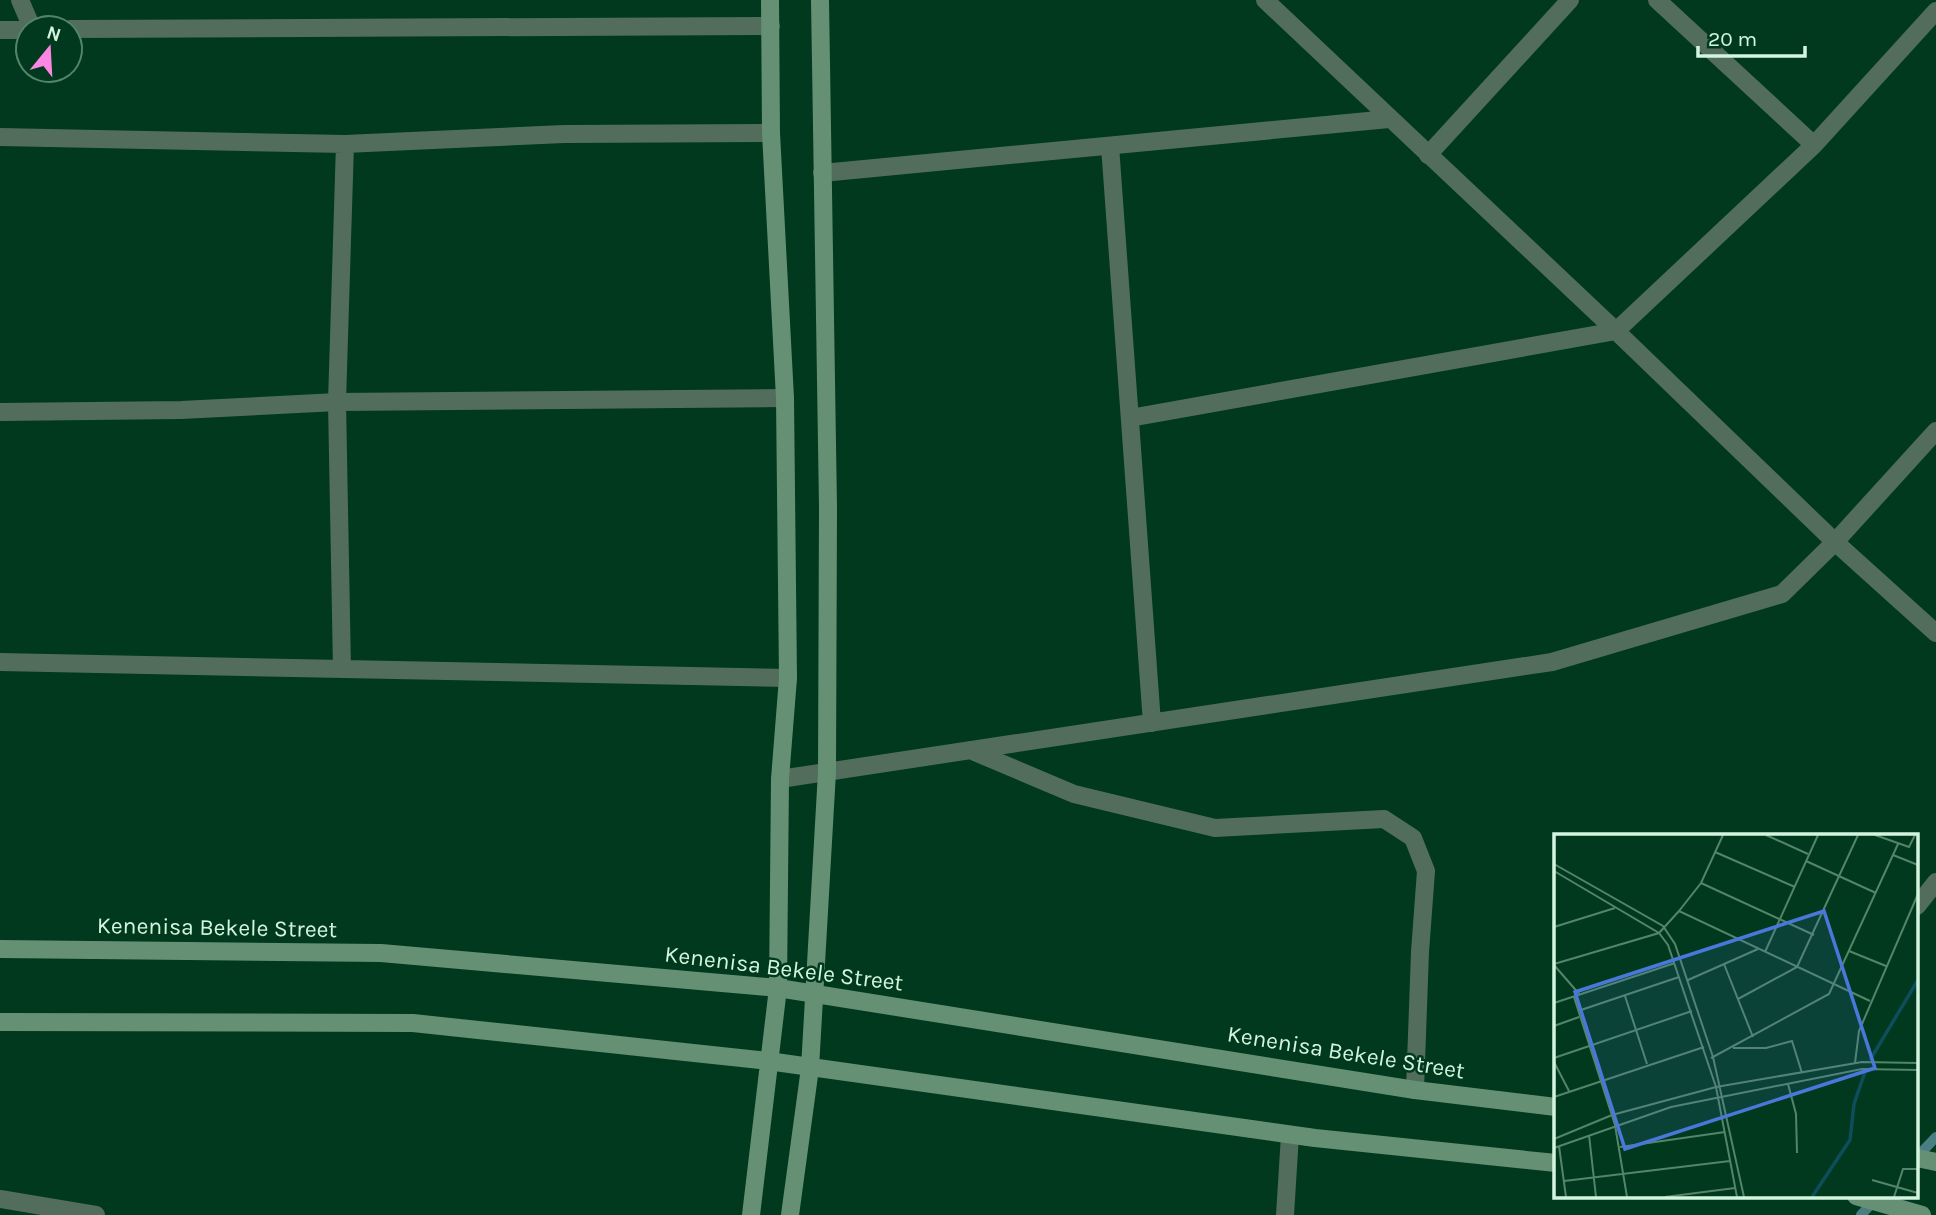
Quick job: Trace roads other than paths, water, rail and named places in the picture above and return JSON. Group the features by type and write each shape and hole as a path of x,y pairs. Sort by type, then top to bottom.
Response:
{"main road":[{"path":"751,1215 778,988 780,779 788,678 785,398 771,132 770,0"},
{"path":"790,1215 810,1068 827,772 828,507 820,0"},
{"name":"Kenenisa Bekele Street","path":"0,949 381,953 778,988 1415,1090 1554,1107"},
{"path":"0,1022 413,1023 768,1061 1290,1135 1554,1163"},
{"path":"1918,1158 1936,1162"},
{"path":"1863,1198 1922,1215"}],"street":[{"path":"1265,0 1835,542 1936,633"},
{"path":"1427,155 1570,0"},
{"path":"1657,0 1814,145"},
{"path":"1130,418 1616,331 1814,145 1936,10"},
{"path":"84,29 771,26"},
{"path":"822,173 1390,119"},
{"path":"0,137 345,144 564,134 771,132"},
{"path":"342,669 337,402 345,144"},
{"path":"1110,146 1152,723"},
{"path":"0,412 181,410 337,402 785,398"},
{"path":"780,779 1552,662 1782,594 1835,542 1936,431"},
{"path":"0,662 788,678"},
{"path":"970,750 1074,794 1215,828 1384,819 1413,838 1426,871 1415,1090"},
{"path":"1918,905 1936,882"},
{"path":"1285,1215 1290,1135"},
{"path":"0,1199 96,1215"}],"waterway":[{"path":"1918,1156 1936,1137"},
{"path":"1861,1215 1875,1200"}]}
